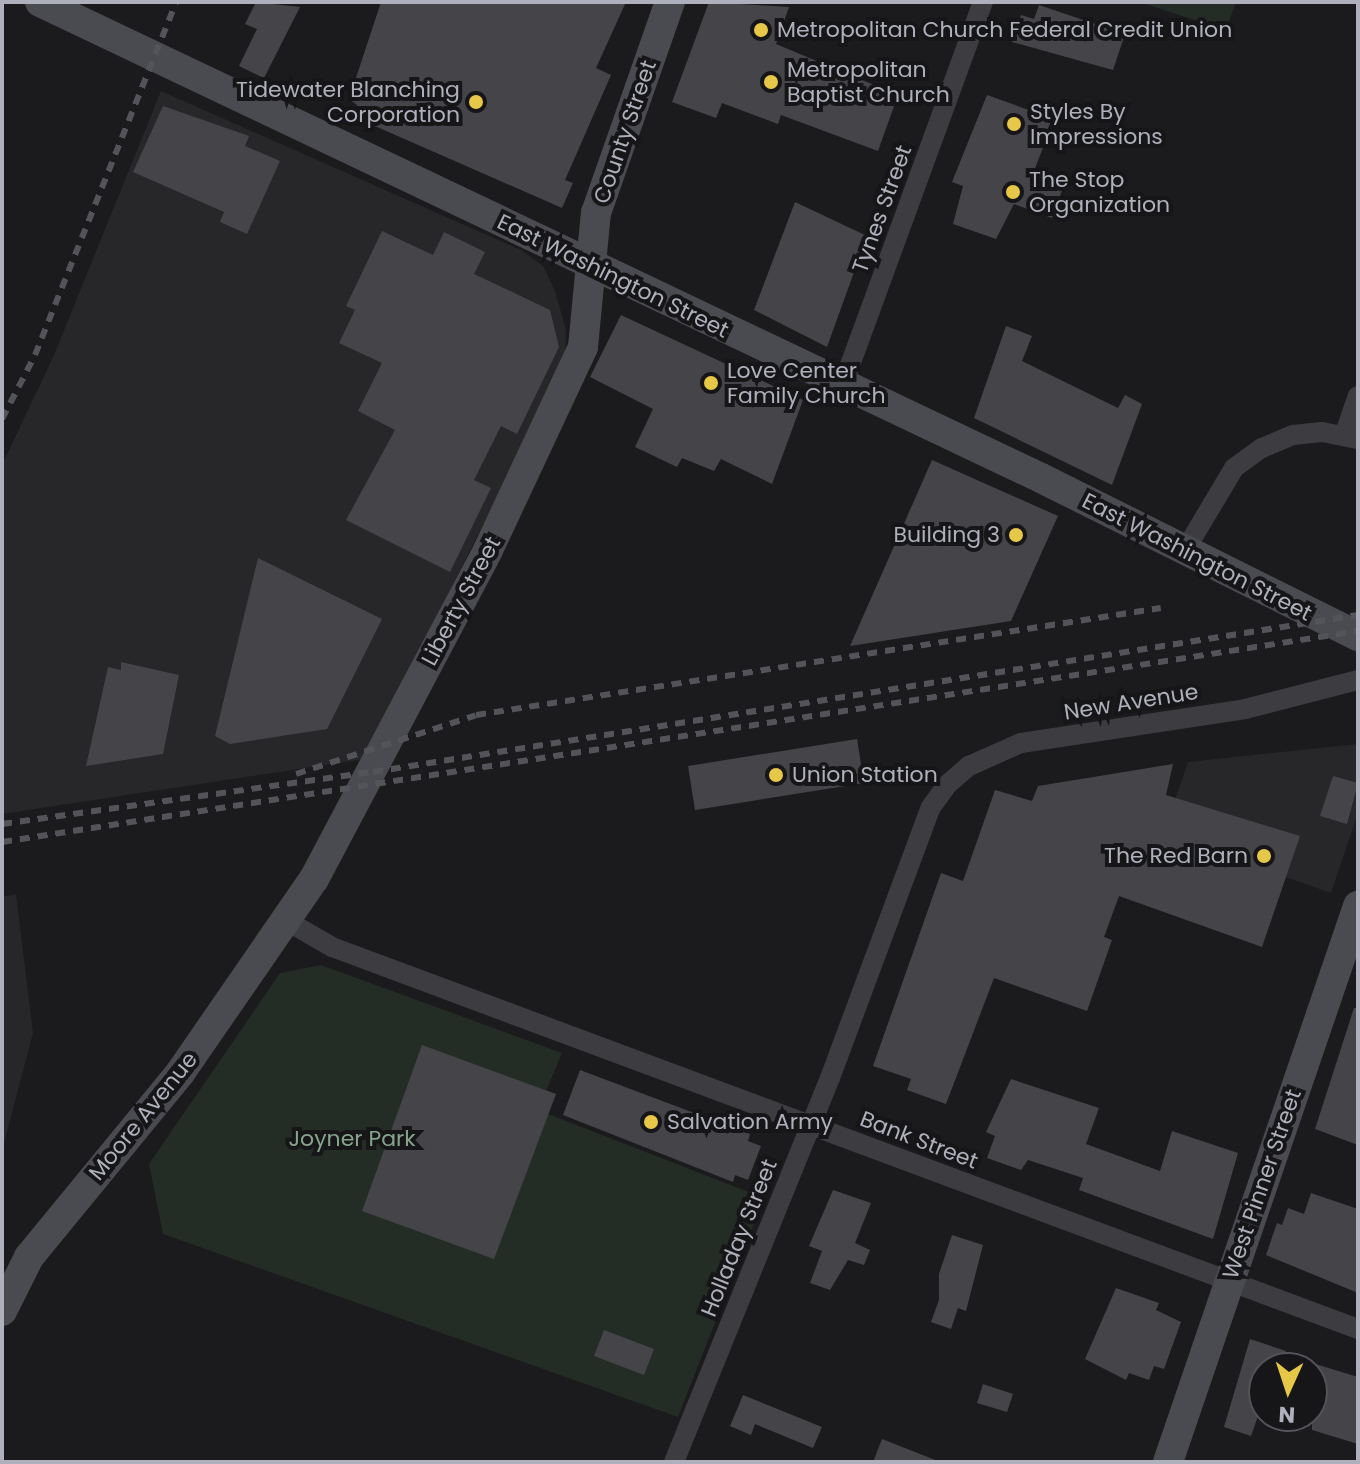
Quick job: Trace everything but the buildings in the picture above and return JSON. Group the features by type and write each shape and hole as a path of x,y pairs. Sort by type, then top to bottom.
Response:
{"main road":[{"name":"East Washington Street","path":"40,2 842,387 1041,478 1184,552 1358,636"},
{"name":"County Street","path":"589,264 596,213 670,2"},
{"name":"Liberty Street","path":"287,921 361,798 569,385 587,322 589,264"},
{"name":"West Pinner Street","path":"1168,1462 1358,906"},
{"name":"Moore Avenue","path":"2,1311 29,1257 180,1073 287,921"}],"street":[{"name":"Tynes Street","path":"842,387 983,2"},
{"path":"1184,552 1216,494 1253,454 1293,435 1351,436 1358,396"},
{"name":"New Avenue","path":"931,807 969,766 1021,743 1245,709 1358,680"},
{"name":"Holladay Street","path":"674,1462 811,1124 931,807"},
{"name":"Bank Street","path":"287,921 332,947 1358,1329"}],"shaded area":[{"path":"161,91 521,250 543,266 555,291 566,330 565,362 365,759 2,814 2,465 54,355"},
{"path":"1358,744 1358,813 1331,893 1163,834 1188,762"},
{"path":"16,894 33,1033 2,1151 2,897"}],"green space":[{"path":"1139,2 1236,2 1226,30"},
{"name":"Joyner Park","path":"321,965 562,1053 538,1110 764,1198 678,1417 163,1234 149,1164 280,973"}],"railway":[{"path":"2,419 35,355 176,2"},
{"path":"296,774 476,715 1161,608"},
{"path":"2,824 373,772 1358,615"},
{"path":"2,842 1358,631"}],"place":[{"name":"Metropolitan Church Federal Credit Union","path":"761,30"},
{"name":"Metropolitan Baptist Church","path":"771,82"},
{"name":"Tidewater Blanching Corporation","path":"476,102"},
{"name":"Styles By Impressions","path":"1014,124"},
{"name":"The Stop Organization","path":"1013,192"},
{"name":"Love Center Family Church","path":"711,383"},
{"name":"Building 3","path":"1016,535"},
{"name":"Union Station","path":"776,775"},
{"name":"The Red Barn","path":"1264,856"},
{"name":"Salvation Army","path":"651,1122"}]}
